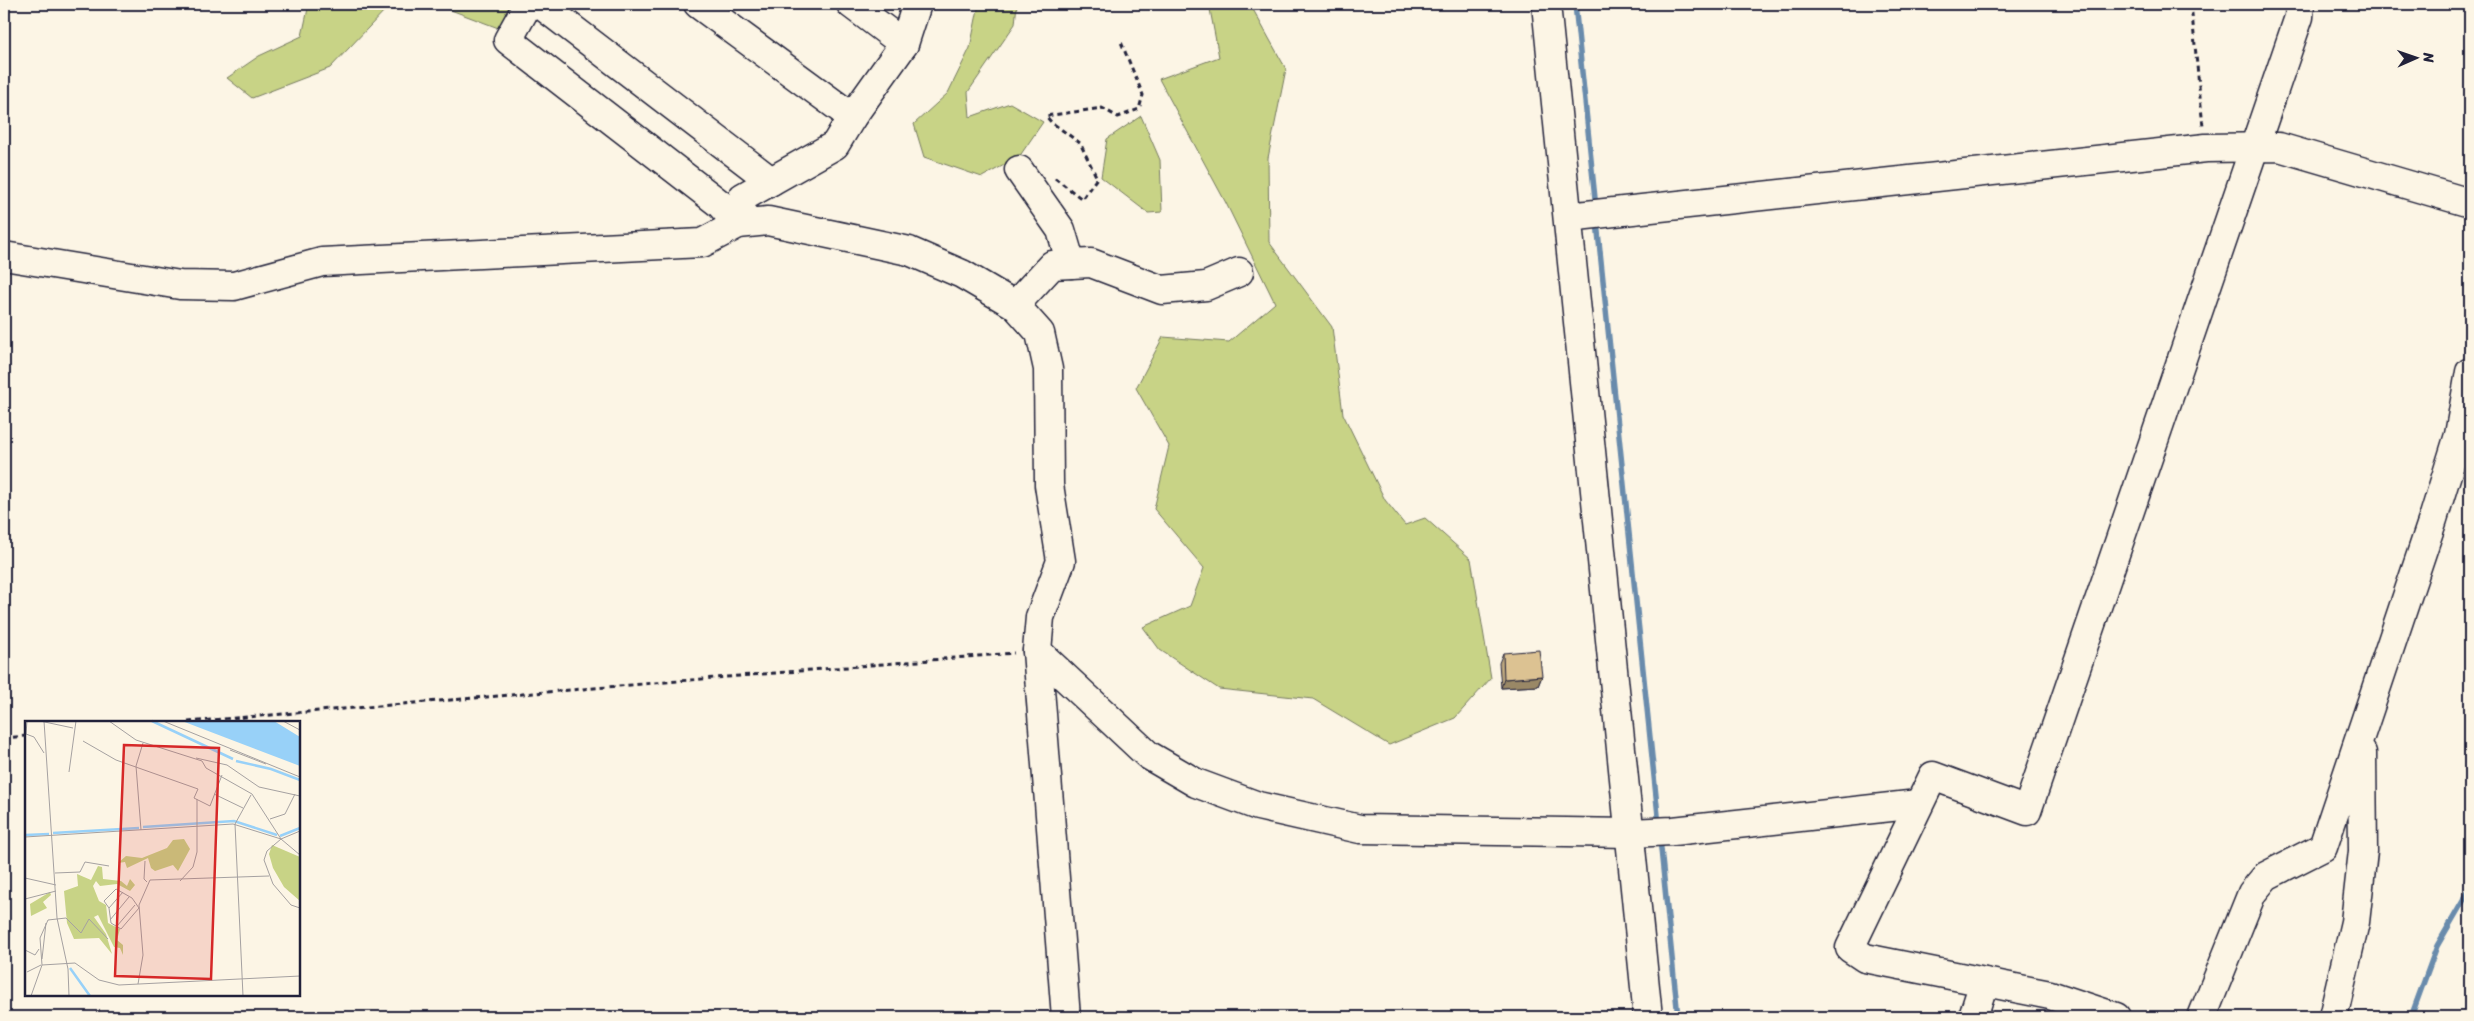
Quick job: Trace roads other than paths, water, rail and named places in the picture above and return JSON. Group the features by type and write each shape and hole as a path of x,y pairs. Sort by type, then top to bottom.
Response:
{"street":[{"path":"528,4 508,40 720,204 738,224"},
{"path":"540,4 771,181"},
{"path":"698,4 852,117"},
{"path":"851,4 904,44"},
{"path":"738,224 743,197 835,145 852,117 904,44 917,4"},
{"path":"1546,4 1648,1017"},
{"path":"2116,1017 2050,995 1865,958 1850,948 1933,776 2027,811 2299,17 2300,4"},
{"path":"1568,216 2206,148 2254,146 2278,147 2470,203"},
{"path":"1019,170 1061,230 1070,264"},
{"path":"4,256 180,285 234,286 322,262 702,243 738,224 768,221 910,251 962,274 1015,305 1040,333 1048,369 1049,485 1061,561 1040,617 1037,651 1066,1017"},
{"path":"1015,305 1052,264 1091,263 1162,290 1206,286 1239,272"},
{"path":"2202,1017 2252,893 2266,876 2323,847 2459,434 2470,372"},
{"path":"1037,651 1148,754 1196,783 1258,806 1360,829 1630,833 1673,831 1918,804"},
{"path":"2333,1017 2355,922 2363,851 2362,751 2357,746"},
{"path":"1973,1017 1984,982"}],"waterway":[{"path":"1575,4 1596,208"},
{"path":"1597,222 1659,825"},
{"path":"1660,839 1678,1017"},
{"path":"2411,1017 2437,946 2470,889"}]}
